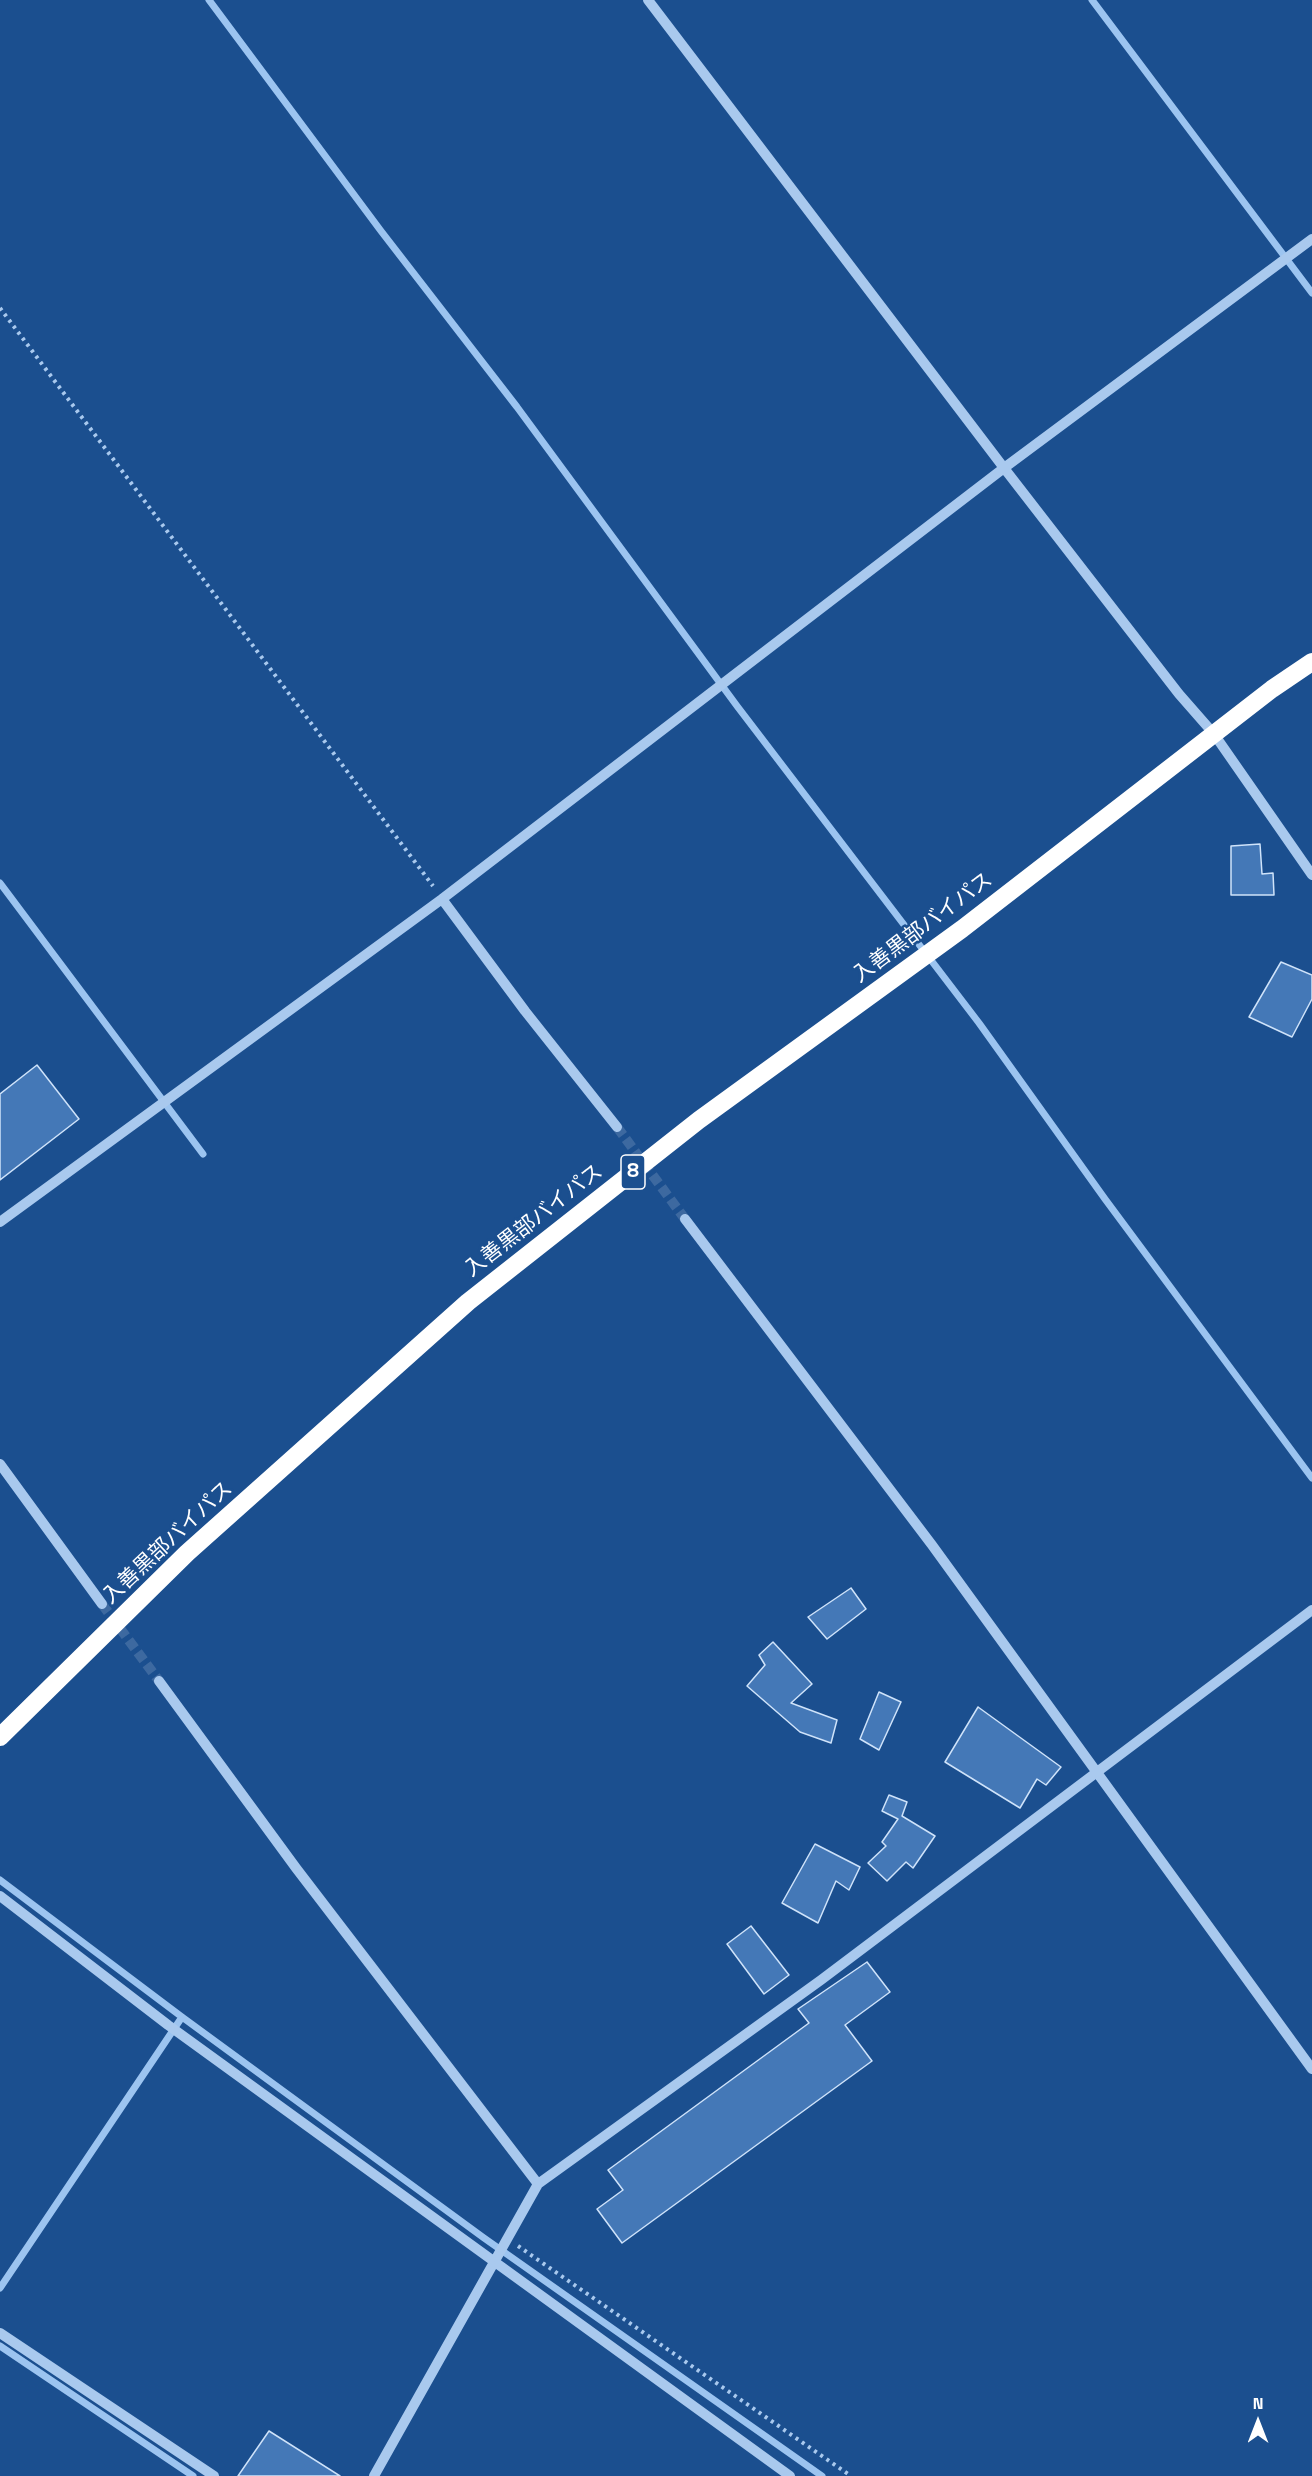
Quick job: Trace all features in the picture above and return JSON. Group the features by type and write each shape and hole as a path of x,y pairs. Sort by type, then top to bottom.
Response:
{"highway":[{"name":"入善黒部バイパス","path":"0,1737 187,1553 468,1302 699,1120 962,929 1272,689 1312,662"}],"street":[{"path":"648,0 1004,468 1179,694 1214,734 1312,875"},
{"path":"0,1222 442,898 1004,468 1312,239"},
{"path":"442,898 525,1011 617,1127"},
{"path":"685,1219 932,1545 1312,2069"},
{"path":"0,1464 102,1604"},
{"path":"374,2476 538,2184 821,1980 1312,1610"},
{"path":"159,1681 296,1868 538,2184"},
{"path":"0,1896 168,2025 494,2264 790,2476"},
{"path":"0,2332 214,2476"}],"path":[{"path":"0,308 442,898"},
{"path":"507,2238 851,2476"}],"building":[{"path":"1260,844 1262,874 1273,873 1274,895 1231,895 1231,846"},
{"path":"1281,962 1312,975 1312,999 1292,1037 1249,1017"},
{"path":"37,1065 79,1119 0,1180 0,1094"},
{"path":"851,1588 866,1609 827,1639 808,1617"},
{"path":"773,1642 812,1684 791,1703 837,1720 831,1743 800,1732 747,1686 765,1665 759,1655"},
{"path":"879,1692 901,1702 879,1750 860,1739"},
{"path":"978,1707 1061,1767 1046,1785 1037,1779 1020,1808 945,1762"},
{"path":"889,1795 907,1802 902,1816 935,1836 913,1868 906,1862 887,1881 868,1863 886,1846 882,1842 898,1819 882,1811"},
{"path":"815,1844 860,1867 849,1890 836,1881 818,1923 782,1903"},
{"path":"751,1926 789,1975 764,1994 727,1944"},
{"path":"867,1962 890,1992 845,2025 872,2061 622,2243 597,2209 623,2190 608,2170 809,2023 798,2009"},
{"path":"269,2431 340,2476 238,2476"}],"waterway":[{"path":"209,0 381,231 517,407 737,706 979,1023 1105,1199 1312,1478"},
{"path":"1092,0 1312,293"},
{"path":"0,883 203,1154"},
{"path":"0,1880 182,2017 484,2238 822,2476"},
{"path":"0,2288 182,2017"},
{"path":"0,2346 193,2476"}],"tunnel":[{"path":"617,1127 685,1219"},
{"path":"102,1604 159,1681"}]}
